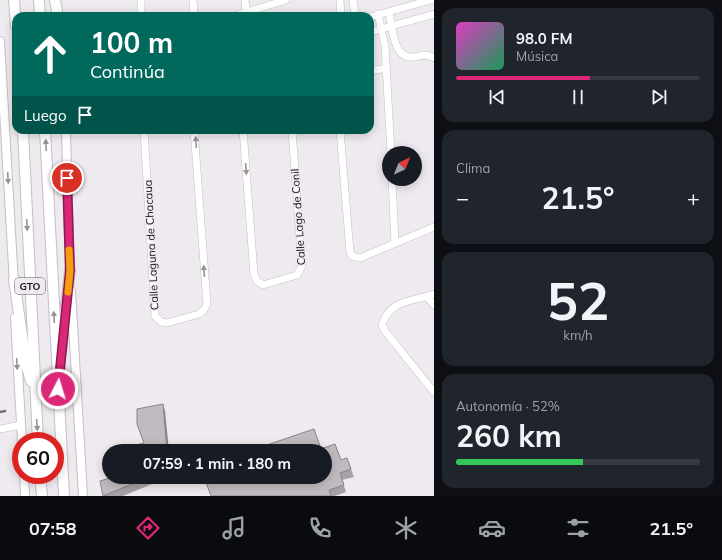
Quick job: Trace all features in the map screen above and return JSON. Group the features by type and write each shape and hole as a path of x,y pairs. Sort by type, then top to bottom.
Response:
{"main road":[{"path":"14,0 15,12"},
{"path":"39,0 40,12"},
{"path":"55,0 58,12"},
{"name":"GTO","path":"23,134 37,432"},
{"name":"GTO","path":"45,134 64,496"},
{"path":"58,389 70,270"},
{"path":"14,279 26,364 35,392"},
{"path":"41,484 42,496"}],"street":[{"path":"59,0 59,12"},
{"path":"141,0 141,12"},
{"path":"193,0 194,12"},
{"path":"245,0 246,12 286,0"},
{"path":"340,0 341,12"},
{"path":"353,0 354,12"},
{"path":"374,15 431,0"},
{"path":"389,12 396,45 403,56 410,58 428,55 434,58"},
{"path":"378,14 385,46 391,146"},
{"path":"374,31 434,14"},
{"path":"0,41 21,432"},
{"path":"374,70 387,68"},
{"path":"66,134 70,270 83,496"},
{"name":"Calle Laguna de Chacaua","path":"144,134 155,316 160,322 167,323 199,314 204,310 207,304 194,134"},
{"name":"Calle Lago de Conil","path":"243,134 254,274 257,281 264,285 297,274 302,266 292,134"},
{"path":"340,134 350,252 352,256 360,258 434,227"},
{"path":"392,186 395,243"},
{"path":"434,305 431,295 399,304 390,309 382,325 385,331 434,392"},
{"path":"0,429 21,425"},
{"path":"24,484 25,496"}],"building":[{"path":"163,404 166,444 140,444 144,443 137,424 137,409"},
{"path":"314,429 319,444 270,444"},
{"path":"335,444 341,460 347,458 351,469 340,473 344,485 329,490 331,496 211,496 207,484 332,484 332,445"},
{"path":"102,480 102,484 132,484 103,496 100,481"}],"waterway":[{"path":"0,412 5,411"}],"slow traffic":[{"path":"68,292 70,270 69,250"}],"route":[{"path":"58,389 70,270 67,178"}]}
